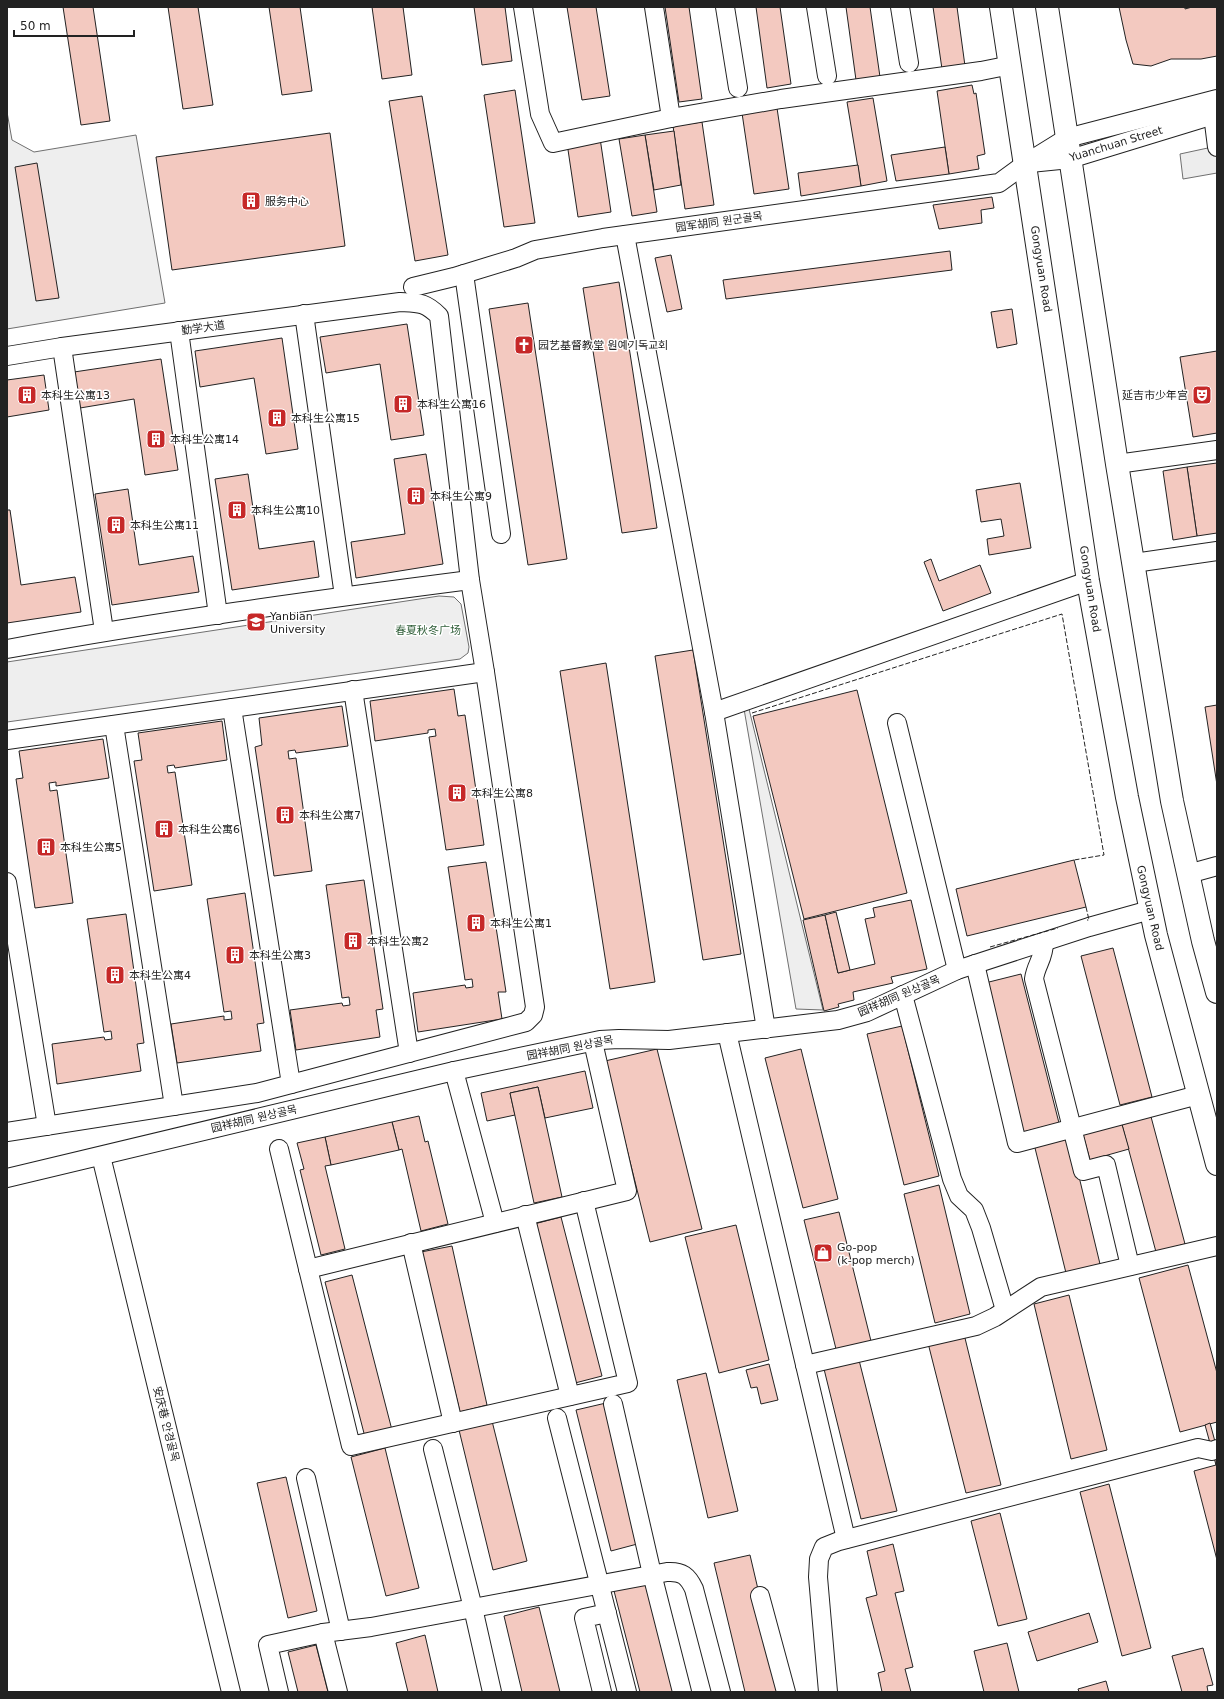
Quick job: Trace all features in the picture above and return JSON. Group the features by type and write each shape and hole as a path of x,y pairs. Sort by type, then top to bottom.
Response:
{"main road":[{"name":"Gongyuan Road","path":"1001,7 1088,581 1128,805 1150,910 1217,1164"},
{"path":"1047,7 1117,464 1172,801 1203,941 1217,992"}],"street":[{"path":"523,7 540,114 553,143 671,118 780,99 981,71 1011,65"},
{"path":"654,7 671,118"},
{"path":"725,7 738,88"},
{"path":"816,7 826,76"},
{"path":"900,7 909,63"},
{"path":"1216,109 1217,147"},
{"name":"Yuanchuan Street","path":"1025,164 1068,149 1216,109"},
{"name":"园军胡同 원군골목","path":"413,287 464,274 535,250 625,235 999,182 1025,164"},
{"path":"625,235 714,712 766,1029"},
{"path":"464,274 501,534"},
{"name":"勤学大道","path":"7,356 62,347 400,302 420,303 429,306 439,316 470,580 535,1007 533,1015 526,1022 257,1093 7,1132"},
{"path":"304,314 344,596"},
{"path":"179,331 218,615"},
{"path":"62,347 104,631"},
{"path":"1117,464 1217,450"},
{"path":"1134,563 1217,551"},
{"path":"7,649 104,631 344,596 470,580"},
{"path":"714,712 1088,581"},
{"path":"7,740 485,672"},
{"path":"353,690 409,1053"},
{"path":"232,708 291,1084"},
{"path":"897,723 957,970"},
{"path":"114,724 174,1106"},
{"path":"1188,874 1217,866"},
{"path":"7,882 47,1126"},
{"name":"园祥胡同 원상골목","path":"7,1178 454,1071 593,1042 619,1039 669,1040 838,1020 867,1012 957,970 974,964 1089,927 1150,910"},
{"path":"1044,942 1044,953 1035,970 1034,979 1083,1171 1106,1165 1130,1266"},
{"path":"974,964 1017,1143 1198,1094"},
{"path":"903,995 952,1179 959,1196 974,1210 981,1228 1005,1310"},
{"path":"727,1033 846,1539"},
{"path":"308,1269 627,1191 593,1042"},
{"path":"454,1071 495,1223"},
{"path":"279,1149 351,1446 628,1383 584,1201"},
{"name":"安庆巷 안경골목","path":"101,1156 231,1692"},
{"path":"525,1215 570,1396"},
{"path":"411,1243 453,1423"},
{"path":"805,1365 976,1326 995,1317 1041,1286 1217,1246"},
{"path":"613,1404 652,1574 682,1692"},
{"path":"557,1418 627,1692"},
{"path":"1198,1448 1208,1439 1217,1436"},
{"path":"828,1692 818,1577 819,1559 824,1547 846,1539 1198,1448 1212,1451 1217,1449"},
{"path":"433,1449 473,1608 492,1692"},
{"path":"306,1478 341,1631"},
{"path":"279,1692 268,1645 323,1633 371,1627 652,1574 676,1571 685,1574 690,1580 694,1589 721,1692"},
{"path":"760,1596 786,1692"},
{"path":"602,1692 584,1618 607,1613"},
{"path":"323,1633 338,1692"}],"green space":[{"path":"7,112 12,140 34,152 136,135 165,303 7,329"},
{"name":"春夏秋冬广场","path":"439,596 454,597 461,604 469,647 468,653 460,659 7,722 7,662"},
{"path":"748,705 823,1010 796,1009 744,709"}],"shaded area":[{"path":"1217,146 1217,173 1183,179 1180,154"}],"building":[{"path":"63,7 93,7 110,121 81,125"},
{"path":"168,7 198,7 213,105 183,109"},
{"path":"269,7 300,7 312,91 282,95"},
{"path":"372,7 403,7 412,75 382,79"},
{"path":"474,7 505,7 512,61 482,65"},
{"path":"567,7 596,7 610,96 582,100"},
{"path":"665,7 689,7 702,99 679,102"},
{"path":"756,7 780,7 791,84 767,88"},
{"path":"846,7 870,7 880,77 856,80"},
{"path":"933,7 957,7 965,66 942,69"},
{"path":"1119,7 1185,7 1185,9 1192,7 1217,7 1217,56 1201,59 1171,59 1151,66 1133,64"},
{"path":"972,85 974,94 976,93 985,154 977,156 979,169 949,174 937,91"},
{"path":"515,90 535,223 504,227 484,95"},
{"path":"422,96 448,255 415,261 389,101"},
{"path":"873,98 887,181 861,186 847,102"},
{"path":"777,108 789,189 754,194 742,113"},
{"path":"702,122 714,205 685,209 673,126"},
{"path":"674,131 681,185 654,190 645,135"},
{"name":"服务中心","path":"330,133 345,246 172,270 156,157"},
{"path":"645,135 657,212 632,216 619,139"},
{"path":"600,138 611,212 578,217 567,143"},
{"path":"945,147 949,174 896,181 891,155"},
{"path":"37,163 59,298 36,301 15,167"},
{"path":"858,165 861,186 801,196 798,173"},
{"path":"992,197 994,208 981,210 982,223 939,229 933,205"},
{"path":"950,251 952,270 726,299 723,280"},
{"path":"671,255 682,309 667,312 655,258"},
{"path":"619,282 657,528 622,533 583,288"},
{"path":"528,303 567,559 528,565 489,309"},
{"path":"1012,309 1017,344 997,348 991,312"},
{"name":"本科生公寓16","path":"407,324 424,435 391,440 380,364 326,373 320,337"},
{"name":"本科生公寓15","path":"282,338 298,449 266,454 254,378 200,387 195,351"},
{"name":"延吉市少年宫","path":"1217,351 1217,433 1193,437 1180,357"},
{"name":"本科生公寓14","path":"161,359 178,470 145,475 134,399 80,408 74,372"},
{"name":"本科生公寓13","path":"44,375 49,410 7,417 7,380"},
{"name":"本科生公寓9","path":"426,454 443,564 356,578 351,542 405,534 394,459"},
{"path":"1217,463 1217,533 1197,536 1187,467"},
{"path":"1187,467 1197,536 1173,540 1163,471"},
{"name":"本科生公寓10","path":"248,474 259,549 314,541 319,577 232,590 215,479"},
{"path":"1020,483 1031,548 989,555 987,539 1004,536 1001,519 981,522 976,490"},
{"name":"本科生公寓11","path":"128,489 139,565 193,556 199,592 112,605 95,494"},
{"path":"7,510 10,510 21,585 75,577 81,612 7,623"},
{"path":"931,559 939,581 980,565 991,593 943,611 924,562"},
{"path":"693,650 741,954 703,960 655,656"},
{"path":"606,663 655,982 610,989 560,671"},
{"name":"本科生公寓8","path":"454,689 458,716 465,715 484,845 446,850 429,737 436,736 435,729 428,730 428,733 375,741 370,701"},
{"path":"857,690 907,893 804,919 753,716"},
{"path":"1217,705 1217,785 1205,707"},
{"name":"本科生公寓7","path":"342,706 348,746 296,753 295,750 288,751 289,759 296,758 312,871 274,876 255,747 262,745 259,718"},
{"name":"本科生公寓6","path":"222,721 227,760 175,768 174,765 167,766 168,773 175,772 192,885 154,891 134,761 142,760 138,733"},
{"name":"本科生公寓5","path":"103,739 109,778 56,786 56,782 49,783 50,791 57,790 73,903 35,908 16,779 23,778 19,751"},
{"path":"1074,860 1086,907 967,936 956,889"},
{"name":"本科生公寓1","path":"486,862 506,992 498,992 502,1019 418,1032 413,993 465,985 466,988 473,987 472,979 465,980 448,867"},
{"name":"本科生公寓2","path":"364,880 383,1009 376,1010 380,1037 296,1050 290,1010 342,1003 343,1006 350,1005 349,997 342,998 326,885"},
{"name":"本科生公寓3","path":"245,893 264,1023 257,1024 261,1051 177,1063 171,1024 224,1016 224,1020 232,1019 231,1011 224,1012 207,899"},
{"path":"911,900 927,969 891,977 893,983 853,992 854,1000 838,1004 839,1007 824,1011 803,920 825,915 838,973 875,964 865,919 875,917 873,908"},
{"path":"836,912 850,970 838,973 825,915"},
{"name":"本科生公寓4","path":"126,914 144,1043 137,1044 141,1071 57,1084 52,1044 104,1037 105,1040 112,1039 111,1031 104,1032 87,919"},
{"path":"1113,948 1152,1097 1120,1105 1081,956"},
{"path":"1021,974 1059,1123 1023,1132 985,983"},
{"path":"902,1026 939,1176 904,1185 867,1034"},
{"path":"657,1049 702,1229 650,1242 605,1061"},
{"path":"801,1049 838,1199 803,1208 765,1058"},
{"path":"585,1071 593,1108 545,1118 538,1087 510,1093 515,1115 487,1121 481,1093"},
{"path":"538,1087 562,1197 534,1203 510,1093"},
{"path":"1150,1113 1185,1244 1156,1252 1121,1121"},
{"path":"419,1116 425,1142 428,1141 448,1224 421,1231 402,1149 399,1150 392,1122"},
{"path":"1121,1121 1129,1149 1090,1160 1082,1131"},
{"path":"392,1122 399,1150 331,1165 325,1137"},
{"path":"1069,1135 1100,1264 1066,1273 1034,1144"},
{"path":"325,1137 331,1165 325,1166 345,1249 321,1255 300,1170 304,1169 297,1143"},
{"path":"939,1185 970,1314 935,1323 904,1194"},
{"path":"839,1212 871,1341 836,1349 804,1220"},
{"path":"561,1217 602,1376 575,1383 534,1224"},
{"path":"736,1225 769,1360 719,1373 685,1237"},
{"path":"452,1246 487,1405 460,1412 421,1252"},
{"path":"1188,1265 1217,1373 1217,1422 1180,1432 1139,1278"},
{"path":"352,1275 393,1434 366,1441 325,1282"},
{"path":"1069,1295 1107,1450 1071,1459 1034,1304"},
{"path":"964,1334 1001,1485 966,1493 928,1343"},
{"path":"859,1360 897,1511 861,1519 824,1369"},
{"path":"769,1364 778,1400 761,1404 757,1387 751,1388 746,1370"},
{"path":"706,1373 738,1511 708,1518 677,1380"},
{"path":"606,1403 641,1543 611,1551 576,1410"},
{"path":"492,1421 527,1561 493,1570 459,1430"},
{"path":"1210,1423 1217,1449 1216,1465 1205,1425"},
{"path":"385,1448 419,1588 386,1596 351,1457"},
{"path":"1217,1465 1217,1560 1194,1471"},
{"path":"286,1477 317,1611 288,1618 257,1483"},
{"path":"1109,1484 1151,1648 1122,1656 1080,1492"},
{"path":"1000,1513 1027,1619 998,1626 971,1521"},
{"path":"893,1544 904,1591 895,1593 913,1667 905,1669 911,1692 882,1692 878,1673 885,1671 866,1598 877,1595 867,1551"},
{"path":"750,1555 782,1692 745,1692 714,1563"},
{"path":"646,1579 675,1692 640,1692 613,1587"},
{"path":"539,1607 560,1692 522,1692 504,1616"},
{"path":"1089,1613 1098,1642 1037,1661 1028,1632"},
{"path":"425,1635 438,1692 408,1692 396,1643"},
{"path":"1007,1643 1019,1692 984,1692 974,1651"},
{"path":"316,1645 328,1692 298,1692 288,1652"},
{"path":"1203,1648 1213,1685 1207,1686 1208,1692 1182,1692 1172,1656"},
{"path":"1106,1681 1109,1692 1079,1692 1078,1689"}],"fence":[{"path":"752,713 1062,614 1104,855 1074,860"},
{"path":"1086,907 1089,920 1087,920"},
{"path":"990,947 1058,928"}],"place":[{"name":"服务中心","path":"251,201"},
{"name":"园艺基督教堂 원예기독교회","path":"524,345"},
{"name":"本科生公寓13","path":"27,395"},
{"name":"延吉市少年宫","path":"1202,395"},
{"name":"本科生公寓16","path":"403,404"},
{"name":"本科生公寓15","path":"277,418"},
{"name":"本科生公寓14","path":"156,439"},
{"name":"本科生公寓9","path":"416,496"},
{"name":"本科生公寓10","path":"237,510"},
{"name":"本科生公寓11","path":"116,525"},
{"name":"Yanbian University","path":"256,622"},
{"name":"本科生公寓8","path":"457,793"},
{"name":"本科生公寓7","path":"285,815"},
{"name":"本科生公寓6","path":"164,829"},
{"name":"本科生公寓5","path":"46,847"},
{"name":"本科生公寓1","path":"476,923"},
{"name":"本科生公寓2","path":"353,941"},
{"name":"本科生公寓3","path":"235,955"},
{"name":"本科生公寓4","path":"115,975"},
{"name":"Go-pop (k-pop merch)","path":"823,1253"}]}
